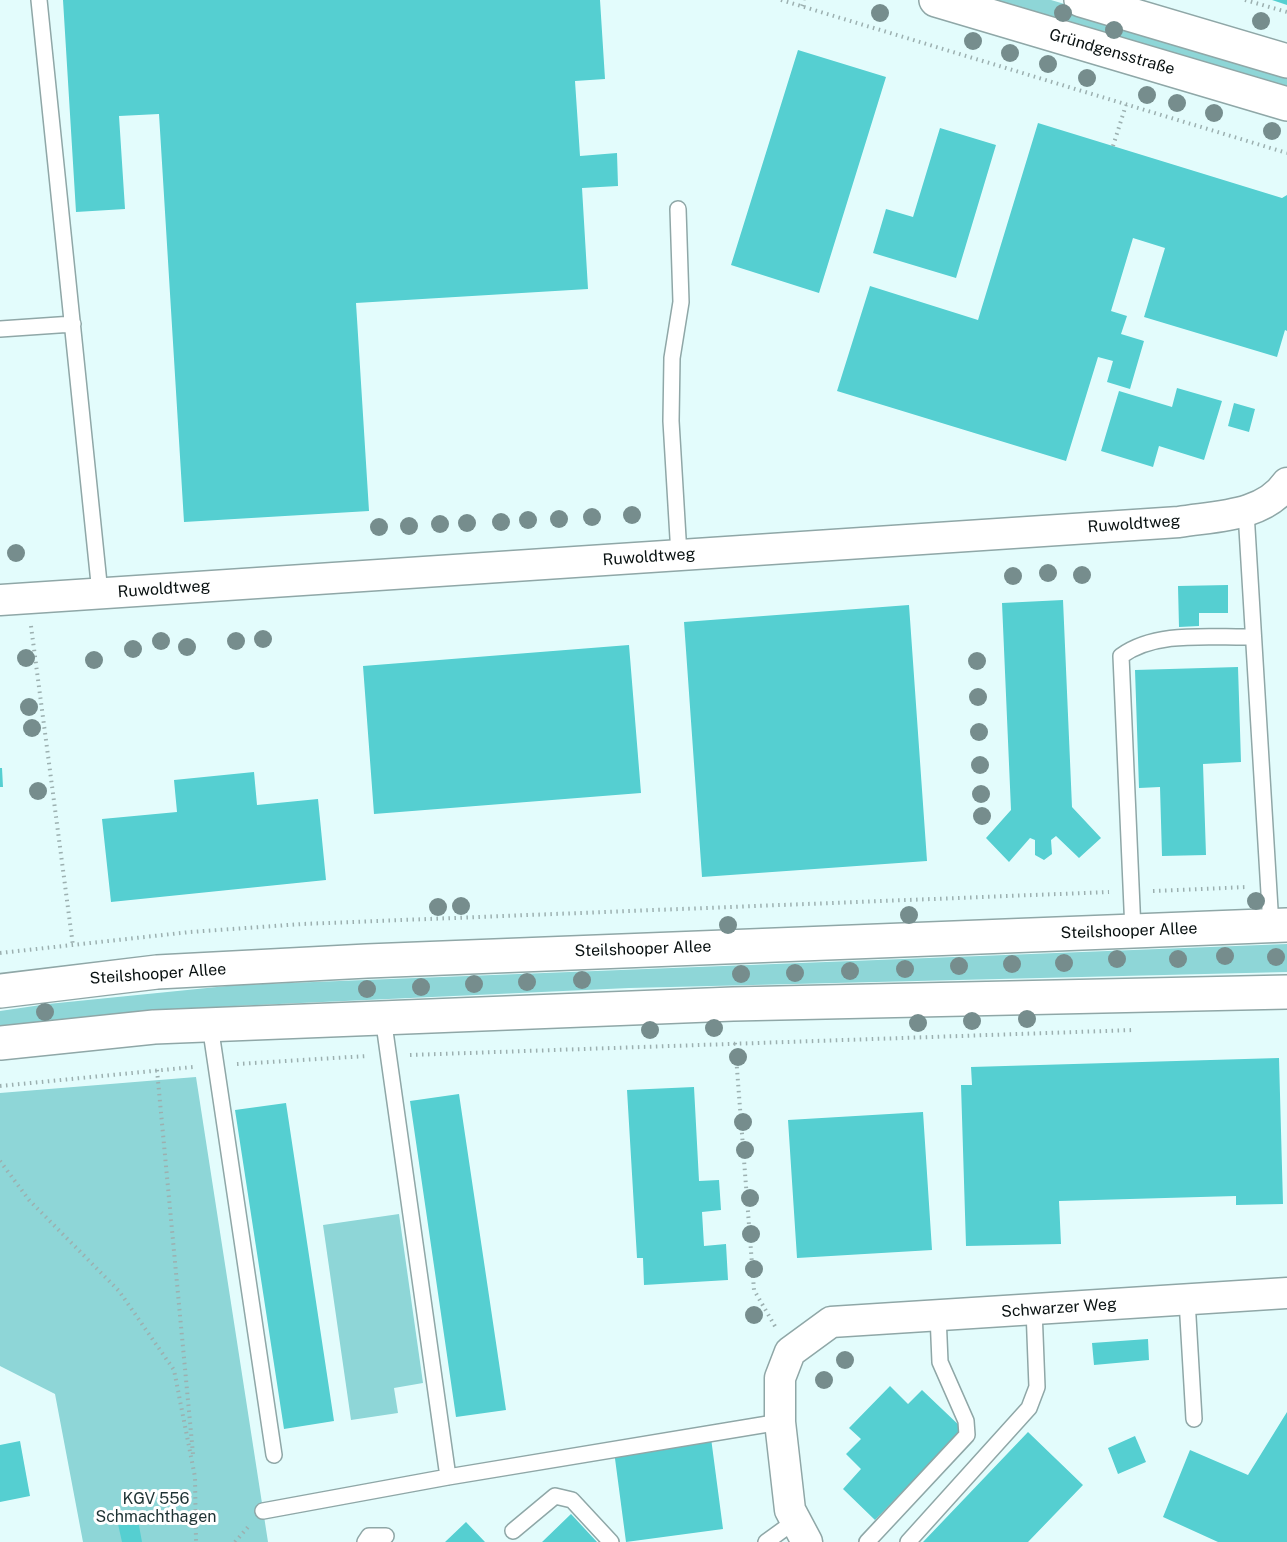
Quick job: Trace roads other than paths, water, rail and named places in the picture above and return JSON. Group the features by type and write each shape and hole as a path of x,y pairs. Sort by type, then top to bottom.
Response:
{"main road":[{"name":"Gründgensstraße","path":"936,0 1287,104"},
{"path":"1081,0 1287,61"},
{"name":"Steilshooper Allee","path":"0,991 157,972 367,961 1279,926"},
{"path":"0,1043 154,1027 383,1017 733,1004 1287,992"}],"street":[{"name":"Ruwoldtweg","path":"14,599 1179,522 1246,512 1285,491"},
{"name":"Schwarzer Weg","path":"780,1422 780,1378 790,1352 831,1322 1287,1293"},
{"path":"780,1422 790,1510 801,1531"}],"lane":[{"path":"39,0 99,593"},
{"path":"678,209 681,302 672,357 671,421 679,555"},
{"path":"0,329 73,324"},
{"path":"1246,512 1269,886 1279,926"},
{"path":"1133,931 1121,656 1136,645 1162,639 1253,637"},
{"path":"383,1017 448,1477"},
{"path":"210,1025 274,1455"},
{"path":"1187,1300 1194,1419"},
{"path":"908,1542 1029,1408 1037,1387 1034,1309"},
{"path":"867,1542 967,1435 966,1421 940,1362 938,1315"},
{"path":"263,1511 448,1477 780,1422"},
{"path":"513,1531 555,1497 572,1500 611,1542"},
{"path":"766,1542 801,1531"},
{"path":"365,1542 369,1536 386,1536"}],"park label":[{"name":"KGV 556 Schmachthagen","path":"156,1508"}]}
